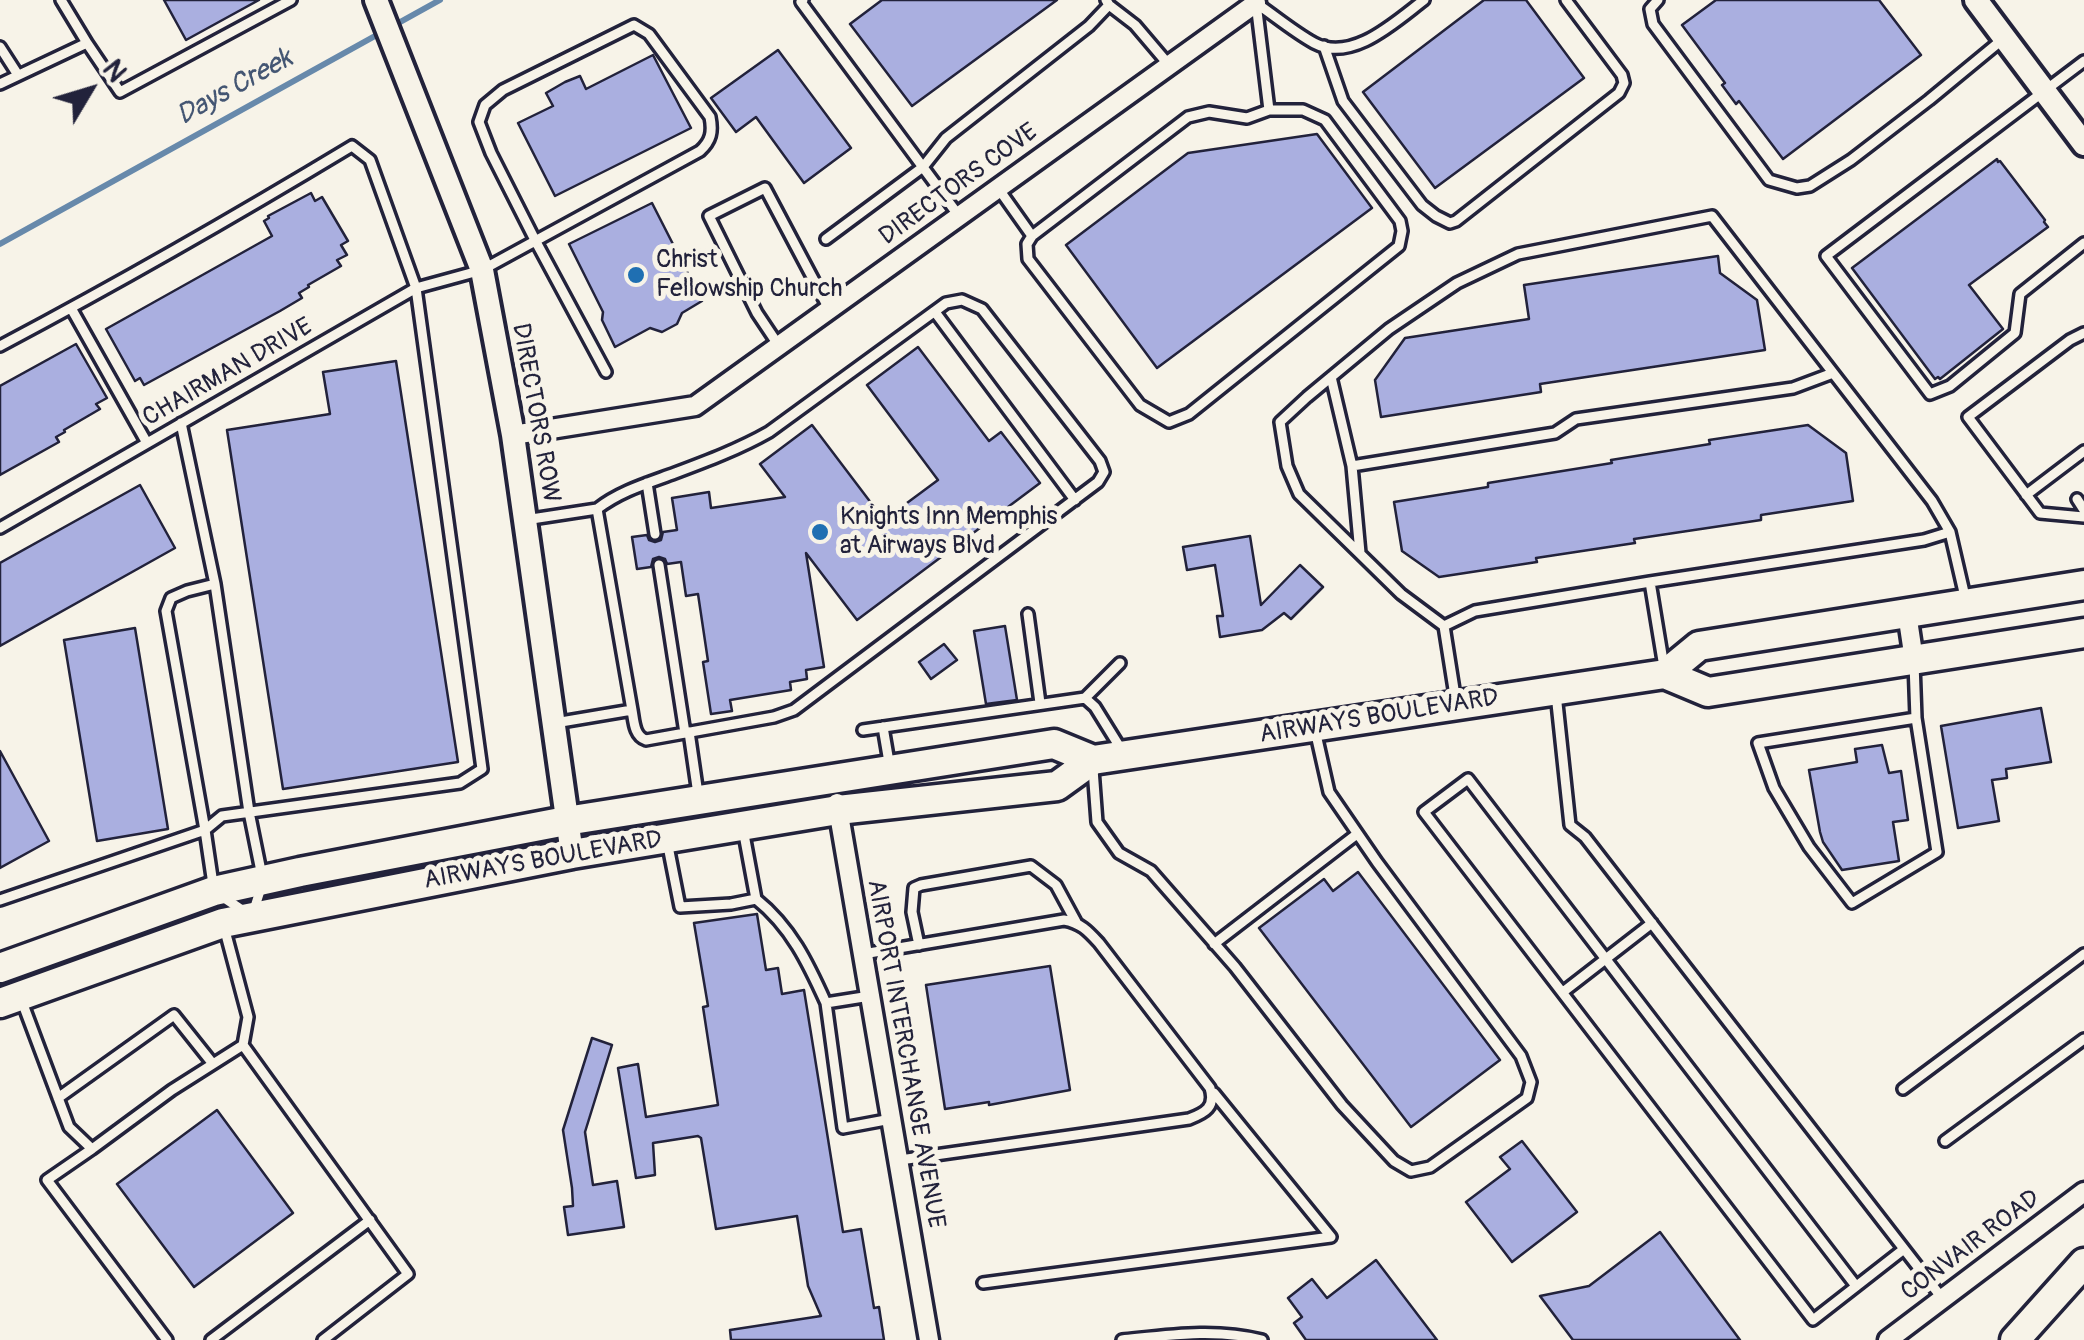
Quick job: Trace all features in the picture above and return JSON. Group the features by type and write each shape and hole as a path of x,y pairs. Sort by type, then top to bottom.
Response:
{"main road":[{"name":"AIRWAYS BOULEVARD","path":"10,1000 223,923 252,917 572,854 838,810 1056,786 1092,760 1665,674 1699,646 2084,585"},
{"name":"AIRWAYS BOULEVARD","path":"1665,674 1708,692 2084,633"},
{"name":"AIRWAYS BOULEVARD","path":"0,968 214,891 566,821 1054,744 1092,760"},
{"path":"2016,1340 2084,1263"}],"street":[{"name":"DIRECTORS ROW","path":"376,0 482,270 513,434 572,854"},
{"path":"1976,0 2084,144"},
{"name":"DIRECTORS COVE","path":"513,434 696,406 1256,1"},
{"path":"1907,613 1914,660"},
{"name":"AIRPORT INTERCHANGE AVENUE","path":"833,778 929,1340"},
{"name":"CONVAIR ROAD","path":"1888,1340 2084,1192"}],"lane":[{"path":"62,0 120,92 291,0"},
{"path":"803,0 959,216"},
{"path":"1256,1 1316,44 1334,49 1359,44 1424,0"},
{"path":"1324,46 1343,100 1422,205 1450,223 1619,93 1624,82 1622,75 1566,0"},
{"path":"1658,0 1650,9 1653,24 1769,180 1796,188 1810,186 1851,160 2004,38"},
{"path":"1256,1 1270,110"},
{"path":"826,240 922,167 946,138 1090,26 1108,2 1135,25 1169,65"},
{"path":"535,240 700,151 710,140 710,118 649,34 634,25 502,90 485,105 479,122 535,240 606,372"},
{"path":"0,84 87,43"},
{"path":"0,47 18,74"},
{"path":"2084,61 1826,256 1930,394 1950,386 2015,332 2020,294 2084,243"},
{"path":"1270,110 1302,110 1325,120 1400,221 1399,246 1190,414 1168,422 1140,405 1028,258 1027,244 1032,236 1188,116 1209,112 1248,118 1270,110"},
{"path":"0,346 248,209 352,146 370,160 416,288 482,769 460,783 222,816 205,830 0,900"},
{"path":"779,346 756,314 709,216 764,188 830,310"},
{"path":"998,188 1032,236"},
{"path":"1456,706 1444,626 1401,594 1299,494 1287,466 1280,422 1390,330 1457,282 1518,254 1712,216 1932,502 1950,532 1966,604"},
{"name":"CHAIRMAN DRIVE","path":"0,528 416,288 482,270 535,240"},
{"path":"525,520 597,509 609,499 744,446 946,304 962,300 982,310 1100,461 1104,472 1098,482 794,710 646,740 640,738 632,710 597,509"},
{"path":"71,308 147,443"},
{"path":"935,312 1074,500"},
{"path":"2077,499 2084,513 2040,514 1968,417 2070,340 2084,334"},
{"path":"1352,466 1555,433 1576,419 1793,388 1833,373"},
{"path":"1331,377 1352,466 1360,555"},
{"path":"181,423 216,584 263,881 252,917 214,891 166,611 171,598 216,584"},
{"path":"2026,495 2076,464 2084,451"},
{"path":"647,484 655,534"},
{"path":"1444,626 1475,611 1924,540 1950,532"},
{"path":"659,566 699,799"},
{"path":"1650,582 1665,674"},
{"path":"1028,614 1040,703"},
{"path":"1914,660 1916,718 1937,852 1852,903 1809,847 1774,788 1758,742 1916,718"},
{"path":"863,730 1086,698 1120,663"},
{"path":"1555,691 1570,825 1585,837 1942,1299"},
{"path":"1086,698 1125,756"},
{"path":"552,724 632,710"},
{"path":"883,726 890,769"},
{"path":"1092,760 1098,822 1119,854 1152,871 1342,1104 1394,1161 1411,1171 1430,1166 1527,1098 1531,1082 1521,1056 1329,792 1314,727"},
{"path":"1856,1286 1468,779 1424,812 1812,1320 1904,1249"},
{"path":"743,826 756,898 794,939 826,1003 843,1128 891,1119"},
{"path":"1214,944 1357,834"},
{"path":"667,838 680,908 756,898"},
{"path":"919,945 912,912 914,888 1031,866 1056,886 1076,922"},
{"path":"863,954 1064,920 1076,922 1099,943 1210,1088 1332,1237 983,1283"},
{"path":"223,923 248,1017 243,1045 408,1274 323,1340"},
{"path":"1563,992 1652,923"},
{"path":"1903,1089 2084,954"},
{"path":"826,1003 870,996"},
{"path":"10,1000 69,1126 92,1149"},
{"path":"58,1098 174,1015 213,1064"},
{"path":"1945,1141 2084,1039"},
{"path":"167,1340 46,1180 172,1090 243,1045"},
{"path":"898,1160 1189,1119 1211,1106 1210,1088"},
{"path":"211,1340 370,1220"},
{"path":"1122,1340 1195,1332 1262,1340"}],"building":[{"path":"164,0 259,0 186,40"},
{"path":"882,0 1057,0 912,106 850,24"},
{"path":"1484,0 1526,0 1584,78 1435,188 1363,92"},
{"path":"1716,0 1879,0 1921,55 1783,159 1739,101 1736,104 1682,25"},
{"path":"778,50 851,148 804,183 756,117 736,132 711,98"},
{"path":"653,55 691,128 555,196 518,123 553,106 546,93 565,82 580,76 586,89"},
{"path":"1317,134 1372,208 1157,368 1066,245 1188,153"},
{"path":"1997,159 2048,227 1969,285 2003,329 1935,379 1852,268"},
{"path":"311,193 315,201 322,197 348,241 341,245 347,255 337,260 341,266 308,285 299,293 302,298 280,311 144,385 140,378 135,381 106,329 272,236 264,221 268,216"},
{"path":"652,203 702,301 662,332 650,328 615,347 602,320 603,312 569,244"},
{"path":"1718,256 1720,273 1757,300 1765,350 1540,384 1541,392 1381,417 1375,380 1405,338 1529,319 1524,285"},
{"path":"76,344 107,398 96,404 100,409 56,437 59,442 0,475 0,386"},
{"name":"Knights Inn Memphis at Airways Blvd","path":"918,347 989,441 1001,432 1040,483 857,620 806,553 824,667 806,670 807,679 790,682 791,690 730,700 732,711 711,714 698,594 686,596 681,562 667,564 659,557 653,559 651,567 637,569 632,537 647,535 655,542 661,540 663,532 677,530 672,498 709,492 711,508 785,497 760,464 812,425 884,520 938,480 867,385"},
{"path":"396,361 458,762 283,789 227,430 330,414 323,372"},
{"path":"1808,425 1846,453 1853,501 1439,577 1402,551 1394,502 1710,444 1709,440"},
{"path":"140,485 175,548 0,646 0,563"},
{"path":"1250,536 1261,605 1300,565 1323,587 1291,619 1284,613 1262,630 1220,637 1217,616 1223,616 1215,565 1187,570 1183,547"},
{"path":"1005,626 1017,700 986,704 974,631"},
{"path":"135,628 168,829 97,841 64,640"},
{"path":"944,644 957,660 931,679 919,662"},
{"path":"2041,708 2051,762 2006,769 2007,778 1992,780 1999,821 1958,828 1941,726"},
{"path":"1882,745 1889,773 1901,771 1908,820 1893,822 1899,861 1842,870 1823,842 1809,770 1857,762 1855,749"},
{"path":"0,751 49,841 0,868"},
{"path":"1358,872 1500,1060 1411,1127 1259,928 1324,879 1333,891"},
{"path":"757,914 766,970 778,968 782,994 804,990 843,1232 861,1229 874,1308 879,1307 884,1340 731,1340 730,1330 821,1316 808,1286 797,1216 716,1229 698,1136 653,1143 655,1175 636,1178 618,1068 638,1064 646,1117 718,1105 703,1007 708,1006 694,923"},
{"path":"1050,966 1070,1090 945,1109 926,985"},
{"path":"592,1038 612,1045 585,1132 593,1185 617,1181 624,1227 568,1235 564,1207 573,1206 563,1130"},
{"path":"217,1110 293,1213 194,1287 117,1184"},
{"path":"1522,1141 1577,1212 1512,1262 1466,1202 1510,1169 1500,1157"},
{"path":"1660,1232 1740,1340 1573,1340 1540,1296 1589,1286"},
{"path":"1376,1260 1437,1340 1306,1340 1294,1323 1302,1317 1288,1298 1312,1279 1327,1298"}],"waterway":[{"name":"Days Creek","path":"0,244 440,0"}],"place":[{"name":"Christ Fellowship Church","path":"636,275"},
{"name":"Knights Inn Memphis at Airways Blvd","path":"820,532"}]}
